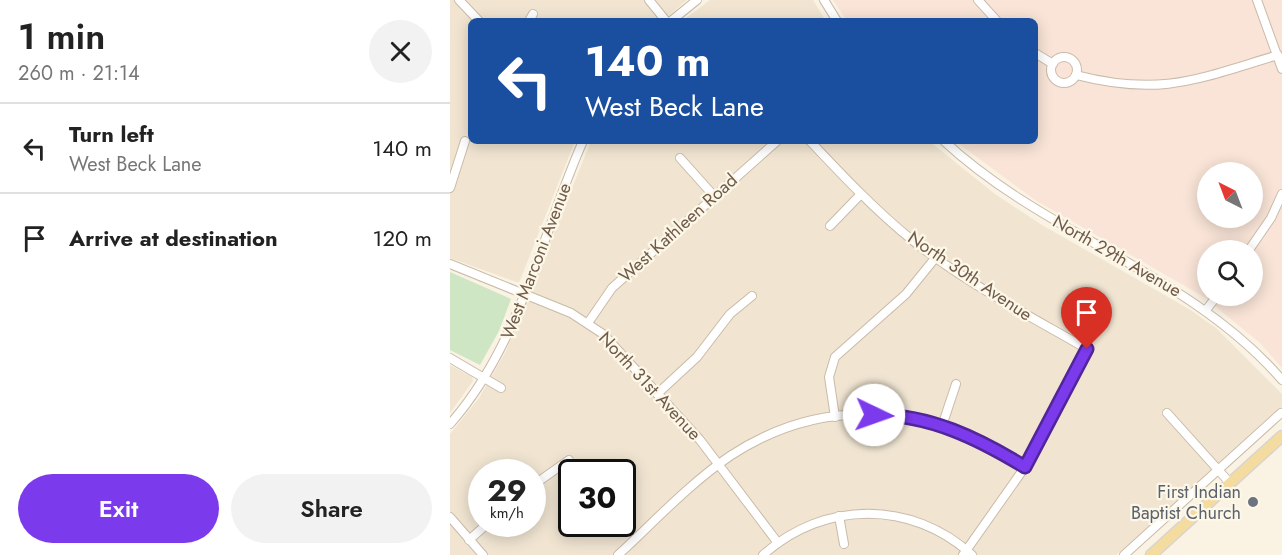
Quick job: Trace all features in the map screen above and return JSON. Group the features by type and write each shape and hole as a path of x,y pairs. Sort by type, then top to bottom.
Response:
{"main road":[{"path":"1151,555 1282,436"}],"street":[{"path":"459,0 476,18"},
{"path":"649,0 664,18"},
{"path":"675,18 697,0"},
{"path":"824,0 835,18"},
{"path":"978,0 994,18"},
{"path":"1257,0 1282,69"},
{"path":"1038,55 1053,64"},
{"path":"1076,75 1125,86 1161,86 1197,80 1278,55"},
{"path":"1058,58 1070,58 1077,67 1076,75 1067,82 1060,81 1052,72 1053,64 1058,58"},
{"path":"450,188 465,141"},
{"name":"West Marconi Avenue","path":"450,424 484,378 504,344 582,144"},
{"name":"West Kathleen Road","path":"588,323 612,288 774,144"},
{"name":"North 30th Avenue","path":"813,144 861,194 936,257 989,293 1087,349 1025,467"},
{"name":"North 29th Avenue","path":"948,144 1012,194 1206,310 1255,351 1282,380"},
{"path":"680,158 714,196"},
{"path":"830,226 861,194"},
{"path":"1256,240 1271,218 1282,194"},
{"path":"835,417 829,377 835,357 906,294 936,257"},
{"name":"North 31st Avenue","path":"450,264 555,305 603,334 700,440 778,543"},
{"path":"657,394 697,357 730,314 752,296"},
{"path":"1206,310 1209,306"},
{"path":"450,358 501,388"},
{"path":"942,426 957,384"},
{"path":"1167,413 1230,483"},
{"path":"1124,555 1281,413"},
{"path":"618,555 719,465 764,437 835,417 892,414 942,426 976,439 1025,467 967,553 929,525 902,517 871,512 839,516 813,523 778,543 764,555"},
{"path":"839,516 844,544"},
{"path":"450,518 483,555"},
{"path":"470,540 473,537"}],"shaded area":[{"path":"450,0 687,0 666,18 468,18 468,144 574,144 519,283 450,258"},
{"path":"710,0 813,0 824,18 686,18"},
{"path":"833,0 1282,0 1282,368 1260,343 1215,306 1263,306 1263,240 1197,240 1197,293 1035,200 959,144 1038,144 1038,18 845,18"},
{"path":"590,144 933,144 995,194 1042,225 1189,309 1216,328 1282,394 1282,408 1116,555 450,555 450,434 479,398 506,351"},
{"path":"450,365 472,377 473,381 450,413"}],"green space":[{"path":"450,272 511,299 499,331 480,365 450,350"}],"place":[{"name":"First Indian Baptist Church","path":"1253,502"}],"route":[{"path":"874,415 892,414 955,430 1003,453 1025,467 1087,349"}]}
